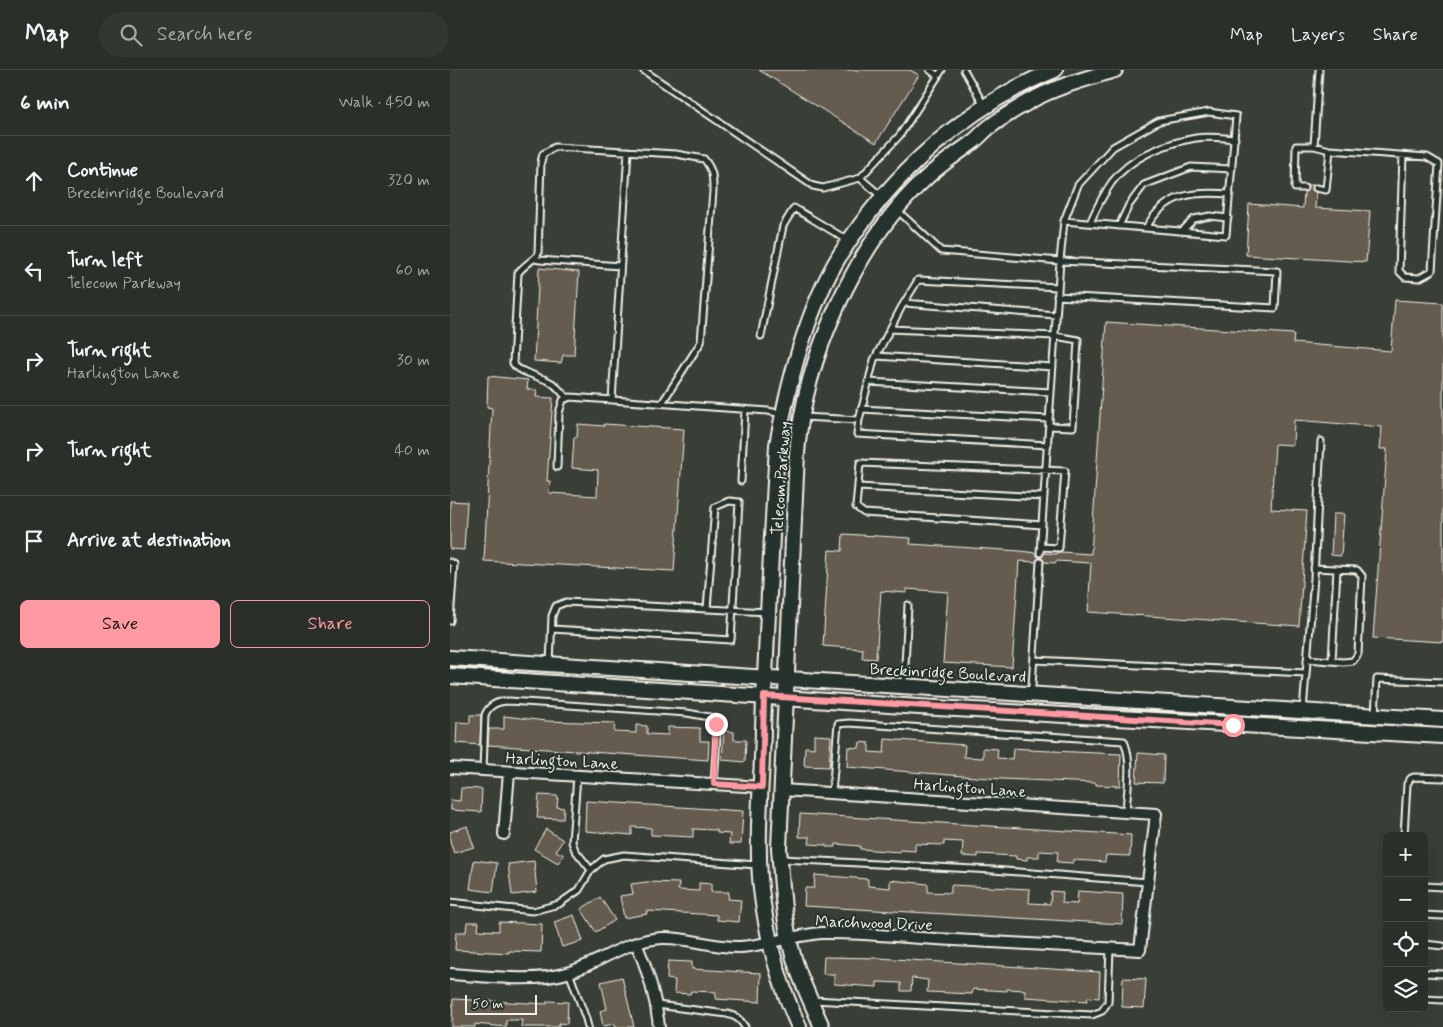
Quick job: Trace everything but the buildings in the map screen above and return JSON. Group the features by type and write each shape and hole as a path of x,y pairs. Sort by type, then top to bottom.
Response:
{"street":[{"name":"Telecom Parkway","path":"799,1027 782,985 770,943 762,902 759,843 764,696 777,445 782,414 799,350 817,301 839,256 882,198 911,166 955,126 1026,83 1055,70"},
{"name":"Telecom Parkway","path":"822,1027 798,969 789,938 783,905 780,859 785,698 797,454 805,399 826,331 859,264 897,210 926,178 988,128 1014,110 1073,83 1115,70"},
{"path":"882,198 897,210"},
{"path":"782,414 801,417"},
{"name":"Breckinridge Boulevard","path":"450,658 1443,720"},
{"path":"450,676 1028,713 1443,736"},
{"path":"1028,713 1029,694"},
{"path":"1302,728 1303,711"},
{"name":"Harlington Lane","path":"450,768 762,787"},
{"path":"504,834 509,772"},
{"name":"Harlington Lane","path":"782,790 1156,814"},
{"name":"Marchwood Drive","path":"450,974 536,977 569,972 588,965 625,946 660,938 680,938 723,946 740,947 823,933 869,934 1140,950 1156,814"},
{"path":"636,943 646,966 657,1005 659,1027"}],"lane":[{"path":"643,70 813,186 823,188 860,178 900,135 942,70"},
{"path":"930,70 938,76"},
{"path":"964,70 985,107"},
{"path":"1314,146 1319,70"},
{"path":"1042,525 864,513 856,507 860,463 1046,470 1065,471 1059,548 1041,550 1042,525 1046,470 1048,445 1049,426 1050,419 1057,296 1064,221 1078,185 1113,148 1160,121 1209,112 1236,116 1226,235 1064,221"},
{"path":"1090,223 1097,206 1113,182 1136,160 1168,144 1198,138 1235,139"},
{"path":"1304,188 1295,188 1296,146 1314,146 1330,150 1403,155 1427,157 1439,164 1432,271 1419,278 1405,278 1399,271 1403,155"},
{"path":"567,398 553,384 536,375 521,371 513,363 518,272 524,265 536,258 538,254 541,162 543,154 555,148 676,154 704,159 711,168 713,176 701,342 662,403"},
{"path":"1316,188 1326,190 1330,150"},
{"path":"612,400 628,151"},
{"path":"1119,226 1129,205 1144,185 1192,167 1232,170"},
{"path":"860,178 882,198"},
{"path":"1146,228 1163,206 1185,196 1204,192 1230,194"},
{"path":"762,336 783,226 794,208 849,242"},
{"path":"897,210 941,251 1060,261 1276,271 1275,308 1057,296"},
{"path":"1182,231 1194,218 1210,216 1228,218"},
{"path":"536,258 540,260 620,266"},
{"path":"1048,445 857,434 858,420 876,356 918,280 1058,287"},
{"path":"904,303 1056,315"},
{"path":"890,329 1055,336 1078,340 1072,427 1049,426"},
{"path":"876,356 1053,367"},
{"path":"868,382 1051,392"},
{"path":"557,467 559,413 563,400 570,397 782,414"},
{"path":"861,408 1050,419"},
{"path":"741,481 746,410"},
{"path":"801,417 858,420"},
{"path":"1303,711 1321,441"},
{"path":"858,487 1044,497"},
{"path":"552,628 731,640 739,502 729,501 715,507 707,609"},
{"path":"450,562 454,564 450,621"},
{"path":"1029,694 1032,686 1040,562"},
{"path":"1307,659 1353,661 1358,654 1362,576 1356,570 1314,568"},
{"path":"1332,661 1337,569"},
{"path":"550,665 552,616 556,606 566,602 768,612"},
{"path":"904,686 908,606"},
{"path":"1034,660 1306,673"},
{"path":"1376,715 1377,679 1443,682"},
{"path":"483,770 485,716 491,706 502,701 687,713 716,718 714,784"},
{"path":"832,793 838,724 849,723 1055,735 1124,741 1128,751 1129,765 1126,812"},
{"path":"577,776 572,842 575,850 591,870"},
{"path":"1404,832 1407,784 1411,778 1414,776 1443,778"},
{"path":"450,902 533,911 560,904 579,890 591,870 604,859 624,854 760,866"},
{"path":"780,859 993,870 1148,882"},
{"path":"1428,886 1443,887"},
{"path":"1428,915 1443,916"},
{"path":"1428,944 1443,946"},
{"path":"811,1000 1092,1015 1102,1010 1108,1002 1110,948"},
{"path":"569,972 588,1027"},
{"path":"1428,972 1443,974"},
{"path":"1428,999 1443,1000"},
{"path":"657,1005 736,1016 745,1027"}],"route":[{"path":"716,724 714,784 762,787 764,696 1233,725"}]}
